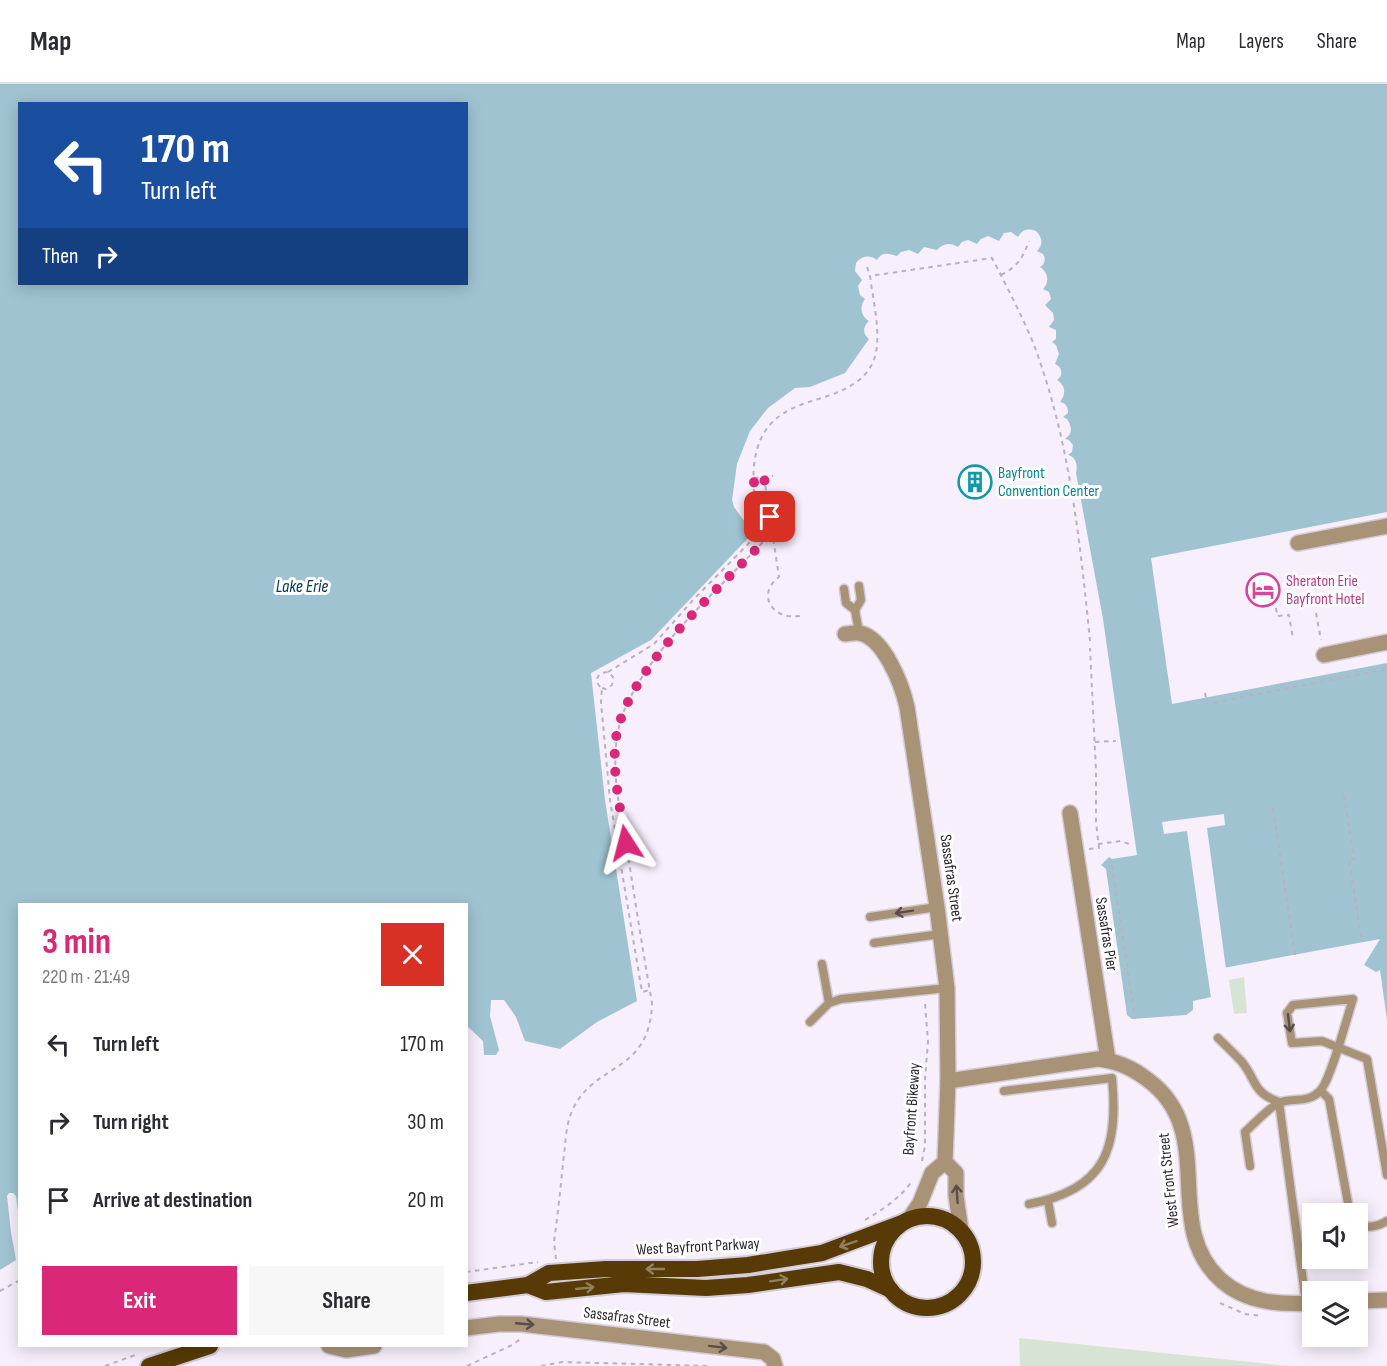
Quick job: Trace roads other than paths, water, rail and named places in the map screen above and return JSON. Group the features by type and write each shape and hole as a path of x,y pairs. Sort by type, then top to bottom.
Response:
{"highway":[{"path":"926,1216 939,1217 951,1222 961,1230 973,1253 974,1265 966,1288 957,1298 941,1306 922,1308 905,1302 891,1290 881,1267 886,1242 893,1232 905,1222 926,1216"},
{"name":"West Bayfront Parkway","path":"468,1293 528,1285 549,1273 606,1269 697,1269 759,1264 822,1253 905,1222"},
{"name":"West Bayfront Parkway","path":"528,1285 546,1292 624,1284 706,1288 748,1285 839,1272 867,1279 891,1290"},
{"path":"148,1359 205,1347"}],"street":[{"path":"1298,543 1387,526"},
{"name":"Sassafras Street","path":"852,633 878,644 899,680 905,697 947,988 948,1081 945,1162 956,1173 956,1196 961,1230"},
{"path":"1323,649 1387,642"},
{"name":"Sassafras Pier","path":"1070,813 1108,1060"},
{"name":"West Front Street","path":"948,1081 1088,1060 1108,1060 1138,1072 1154,1083 1166,1097 1183,1127 1187,1147 1193,1236 1204,1262 1214,1275 1229,1288 1245,1296 1268,1302 1302,1303"},
{"path":"905,1222 920,1203 932,1173 945,1162"},
{"path":"1368,1301 1387,1300"},
{"name":"Sassafras Street","path":"468,1329 516,1323 764,1352 773,1359 775,1366"},
{"path":"333,1347 346,1350 367,1347"}],"lane":[{"path":"852,633 855,610 861,600 859,586"},
{"path":"844,589 846,603 855,610"},
{"path":"870,917 937,907"},
{"path":"874,943 941,934"},
{"path":"822,964 829,1003"},
{"path":"810,1023 829,1003 842,999 947,988"},
{"path":"1218,1038 1243,1064 1257,1088 1266,1098 1279,1102 1302,1101 1321,1091 1338,1046 1353,999 1293,1005 1287,1013 1292,1043 1322,1041 1338,1046 1367,1059 1387,1175"},
{"path":"1004,1091 1112,1078 1115,1117 1111,1143 1098,1169 1077,1190 1048,1201 1029,1204"},
{"path":"1321,1091 1329,1100 1348,1203"},
{"path":"1250,1166 1245,1132 1279,1102"},
{"path":"1279,1102 1306,1281"},
{"path":"1048,1201 1052,1222"},
{"path":"1368,1228 1377,1227 1387,1221"}],"water":[{"name":"Lake Erie","path":"0,84 1387,84 1387,512 1151,558 1172,704 1387,663 1387,1020 1380,970 1376,972 1364,965 1380,939 1207,971 1211,997 1193,1001 1193,1010 1186,1015 1132,1019 1127,1015 1106,869 1101,865 1109,857 1112,859 1137,855 1103,619 1075,459 1068,455 1072,452 1073,445 1065,439 1071,427 1067,419 1063,417 1068,413 1067,407 1060,402 1064,390 1057,380 1061,376 1059,367 1055,364 1059,354 1056,345 1052,342 1056,339 1056,330 1049,327 1054,320 1053,313 1045,305 1051,299 1049,292 1043,289 1047,283 1047,277 1040,267 1045,260 1043,254 1037,251 1041,246 1041,238 1036,231 1028,229 1018,237 1011,232 1004,233 999,241 988,236 977,244 968,240 962,242 958,247 949,244 937,250 924,247 918,254 909,250 897,256 883,254 877,260 866,257 856,263 855,271 862,280 858,286 860,295 865,299 862,311 864,317 869,321 864,330 869,339 845,373 810,387 795,388 768,408 750,431 737,464 732,500 734,507 753,533 651,640 591,673 605,800 637,1001 597,1022 560,1049 525,1041 516,1017 504,1000 491,1000 490,1016 499,1050 496,1055 484,1055 483,1041 468,1027 468,903 18,903 18,1211 16,1196 9,1193 7,1196 16,1260 0,1270"}],"place":[{"name":"Bayfront Convention Center","path":"975,482"},
{"name":"Sheraton Erie Bayfront Hotel","path":"1263,590"}]}
